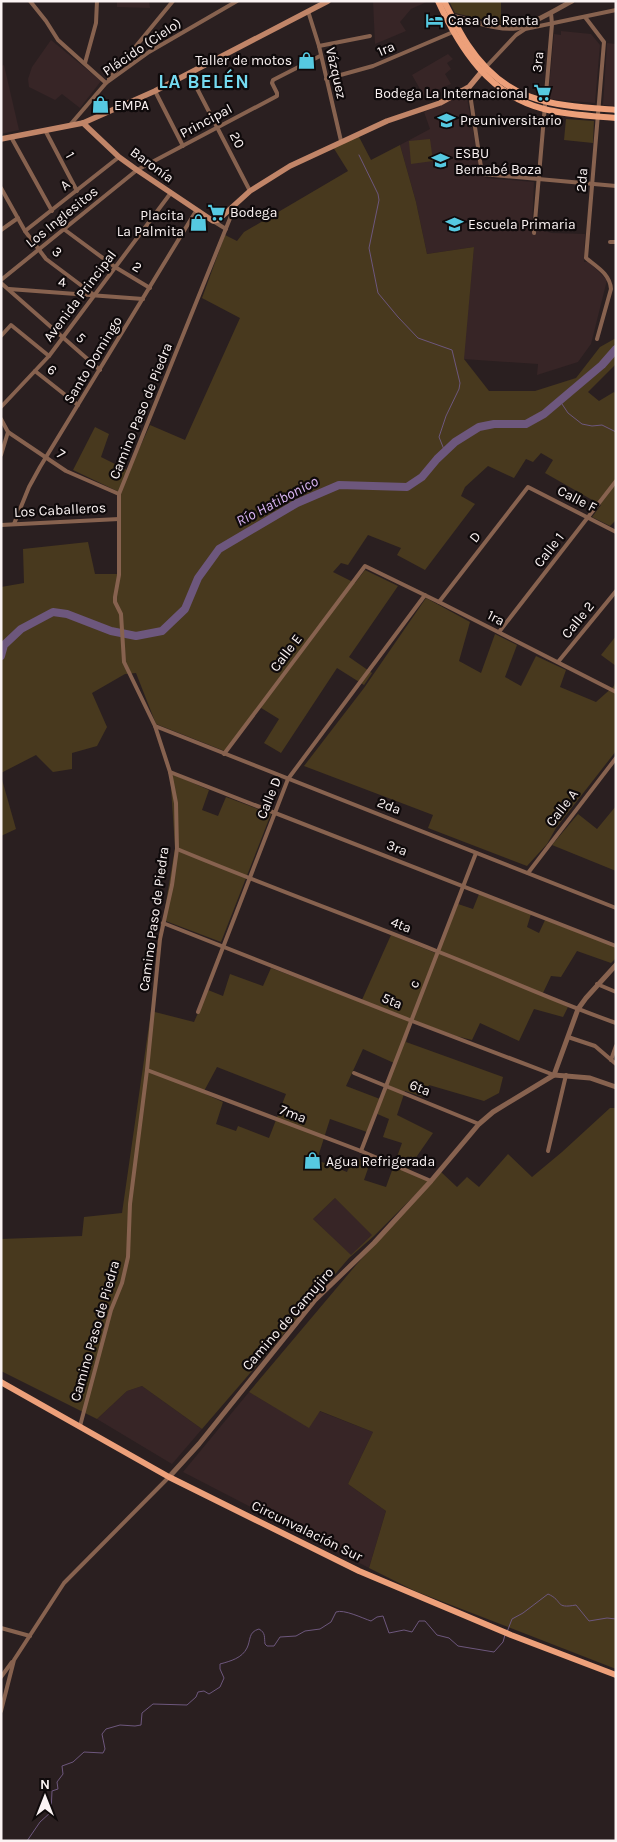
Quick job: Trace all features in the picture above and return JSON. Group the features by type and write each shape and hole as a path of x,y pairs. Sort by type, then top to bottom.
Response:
{"main road":[{"path":"1,139 83,123 155,91 328,1"},
{"path":"438,1 484,70"},
{"path":"444,1 453,32 464,51 506,93 524,102 545,106 599,112 616,110"},
{"path":"213,221 218,220 250,191 290,166 387,121 440,103 469,87 484,70"},
{"path":"599,112 616,118"},
{"name":"Baronía","path":"83,123 119,157 170,194 213,221"},
{"name":"Circunvalación Sur","path":"1,1382 169,1477 359,1571 511,1635 616,1675"}],"street":[{"path":"30,1 58,40 106,83 173,1"},
{"path":"85,63 94,30 97,1"},
{"name":"Plácido (Cielo)","path":"70,125 106,83 149,52 237,1"},
{"path":"484,70 525,27 572,1"},
{"path":"448,16 514,28 552,24 616,10"},
{"name":"Vázquez","path":"308,11 341,141"},
{"name":"3ra","path":"534,233 552,24 551,12"},
{"name":"2da","path":"585,17 604,42 586,258 608,277 611,289 597,339"},
{"path":"514,28 516,35"},
{"name":"1ra","path":"326,79 373,66 453,32"},
{"path":"318,46 370,36"},
{"name":"Principal","path":"137,170 277,96 272,83 273,80 320,56"},
{"name":"20","path":"189,74 250,191"},
{"path":"469,87 482,174 616,186"},
{"path":"155,91 183,146"},
{"name":"1","path":"44,130 77,191"},
{"path":"11,137 52,211"},
{"name":"A","path":"25,231 119,157"},
{"name":"Los Inglesitos","path":"1,281 137,170"},
{"name":"3","path":"1,188 25,231 46,259 94,296"},
{"name":"Avenida Principal","path":"1,407 49,356 170,194"},
{"name":"Camino Paso de Piedra","path":"80,1426 111,1310 122,1284 128,1257 130,1204 163,923 172,885 177,849 176,803 170,772 155,726 124,662 121,614 115,602 119,575 120,494 236,204"},
{"name":"Santo Domingo","path":"14,524 29,488 46,458 196,211"},
{"path":"1,230 18,218"},
{"path":"213,221 226,229"},
{"name":"2","path":"65,230 116,267 150,288"},
{"path":"610,242 616,242"},
{"name":"5","path":"1,281 100,370"},
{"name":"4","path":"10,288 142,299"},
{"name":"6","path":"1,336 11,325 49,356"},
{"name":"6","path":"35,371 78,405"},
{"name":"7","path":"1,419 8,432 66,471 120,494"},
{"path":"1,455 8,432"},
{"name":"Calle 1","path":"499,632 616,481"},
{"name":"Calle F","path":"528,487 616,532"},
{"name":"D","path":"439,602 528,487"},
{"name":"Los Caballeros","path":"1,525 119,519"},
{"name":"1ra","path":"365,566 616,692"},
{"name":"Calle E","path":"224,754 365,566"},
{"name":"Calle 2","path":"558,662 616,591"},
{"name":"Calle D","path":"198,1012 288,779 425,595"},
{"name":"2da","path":"155,726 616,908"},
{"name":"Calle A","path":"528,873 616,758"},
{"name":"3ra","path":"170,772 616,946"},
{"name":"4ta","path":"177,849 616,1023"},
{"name":"c","path":"362,1151 476,852"},
{"name":"5ta","path":"163,923 554,1075 590,1078 616,1087"},
{"path":"554,1075 578,1009 597,984 616,965"},
{"path":"597,984 616,992"},
{"path":"568,1037 595,1046 616,1064"},
{"path":"611,1060 616,1046"},
{"name":"7ma","path":"147,1070 362,1151 431,1181"},
{"name":"6ta","path":"354,1074 479,1124"},
{"name":"Camino de Camujiro","path":"1,1711 14,1660 64,1583 199,1444 315,1300 374,1243 431,1181 479,1124 493,1112 554,1075"},
{"path":"548,1151 566,1075"},
{"path":"1,1628 30,1636"},
{"path":"1,1677 14,1660"}],"shaded area":[{"path":"117,1 149,1 150,8 117,7"},
{"path":"373,1 429,1 411,9 400,22 406,31 375,44"},
{"path":"449,1 501,1 501,24 455,13"},
{"path":"561,31 591,34 600,45 595,103 548,99 554,34 561,35"},
{"path":"51,40 101,81 80,108 62,94 55,100 29,87 28,79 32,67"},
{"path":"607,43 616,44 616,106 603,105"},
{"path":"448,54 453,59 447,63 451,69 445,74 451,84 424,96 412,75"},
{"path":"4,65 19,130 1,134 1,66"},
{"path":"466,93 481,173 486,178 534,182 532,228 552,233 585,234 584,262 589,262 607,280 591,344 578,362 537,375 538,364 463,359 474,247 427,254 416,202 400,145 430,129 424,112"},
{"path":"566,119 594,121 593,143 564,140"},
{"path":"358,135 371,160 400,145 416,202 427,254 474,247 464,359 489,391 535,391 576,378 600,347 616,338 616,364 588,392 599,401 614,392 616,394 616,520 610,526 592,517 601,505 545,473 553,460 541,453 533,462 526,459 514,478 488,466 465,487 461,496 475,504 425,570 397,555 401,548 368,535 348,565 341,563 333,572 355,583 365,570 398,586 349,657 372,673 364,685 337,668 281,753 264,743 279,719 258,706 227,752 156,724 136,673 125,674 92,693 107,727 97,746 72,753 72,769 53,772 36,755 1,773 1,587 24,583 23,549 88,542 95,574 121,574 119,492 73,470 95,427 109,434 101,457 129,471 150,425 185,440 240,318 202,298 225,235 237,241 244,232 348,171 333,147"},
{"path":"430,139 433,161 411,164 409,141"},
{"path":"426,598 470,622 459,661 481,673 495,634 517,645 505,677 521,686 536,656 566,670 560,687 596,702 614,686 616,680 616,751 556,828 547,844 527,866 428,828 433,815 304,766 364,688"},
{"path":"616,636 616,666 601,655"},
{"path":"170,773 209,790 202,810 218,816 226,797 271,814 221,942 163,920 175,848"},
{"path":"1,776 16,829 1,836"},
{"path":"616,806 616,871 552,845 578,814 597,829"},
{"path":"479,894 531,914 527,927 539,933 545,920 616,947 616,958 611,963 577,951 561,977 551,976 542,995 568,1007 563,1017 534,1009 519,1041 480,1023 472,1040 413,1020 406,1042 503,1077 499,1093 484,1101 429,1085 423,1097 405,1091 397,1115 433,1133 408,1169 430,1180 349,1258 202,1429 142,1386 127,1391 97,1419 1,1371 1,1239 82,1236 84,1217 122,1213 151,1011 194,1022 208,990 223,996 230,974 263,986 271,968 361,1002 391,935 438,954 458,904 473,909","holes":["363,1049 394,1063 380,1099 346,1086","217,1067 286,1094 269,1138 238,1126 236,1131 216,1124 223,1102 203,1093","375,1113 389,1119 383,1137 402,1143 386,1187 364,1180 370,1163 353,1157 347,1172 317,1160 330,1119 367,1132","335,1198 372,1235 351,1255 313,1219"]},
{"path":"610,1108 616,1108 616,1669 415,1591 369,1568 386,1511 348,1484 373,1432 320,1411 309,1428 249,1392 356,1265 441,1172 457,1187 467,1177 479,1187 508,1154 532,1177"},
{"path":"335,1198 373,1235 351,1256 313,1219"},
{"path":"142,1386 202,1429 172,1464 97,1419 127,1391"},
{"path":"249,1392 309,1427 319,1411 373,1432 348,1484 386,1511 369,1568 183,1472"}],"waterway":[{"path":"359,155 378,194 379,200 369,248 378,293 418,338 452,350 460,383 439,437 445,452"},
{"name":"Río Hatibonico","path":"1,656 4,645 21,629 53,612 67,614 111,631 136,636 162,631 185,609 198,578 219,549 297,503 339,485 407,487 422,477 455,442 479,427 494,424 526,424 544,414 602,365 616,349"},
{"path":"560,401 568,413 582,424 602,425 616,432"},
{"path":"507,1632 512,1619 548,1594 562,1605 576,1605 589,1621 607,1618 616,1619"},
{"path":"27,1841 40,1822 51,1812 52,1791 58,1789 57,1782 63,1774 62,1766 73,1762 84,1752 103,1753 105,1749 102,1734 106,1729 120,1725 141,1725 142,1713 153,1704 187,1705 196,1697 198,1692 204,1691 209,1694 220,1687 224,1678 220,1664 239,1657 247,1648 251,1634 255,1630 259,1629 263,1632 267,1646 274,1646 280,1637 296,1636 305,1631 320,1629 331,1622 336,1612 339,1611 371,1621 383,1616 389,1633 404,1630 412,1632 419,1621 425,1621 437,1635 449,1638 458,1646 494,1652 503,1642 505,1635"}],"place":[{"name":"Casa de Renta","path":"434,20"},
{"name":"Taller de motos","path":"306,60"},
{"name":"Bodega La Internacional","path":"542,93"},
{"name":"EMPA","path":"100,105"},
{"name":"Preuniversitario","path":"446,120"},
{"name":"ESBU Bernabé Boza","path":"441,161"},
{"name":"Bodega","path":"216,212"},
{"name":"Placita La Palmita","path":"198,223"},
{"name":"Escuela Primaria","path":"454,224"},
{"name":"Agua Refrigerada","path":"312,1161"}],"district":[{"name":"LA BELÉN","path":"204,82"}]}
